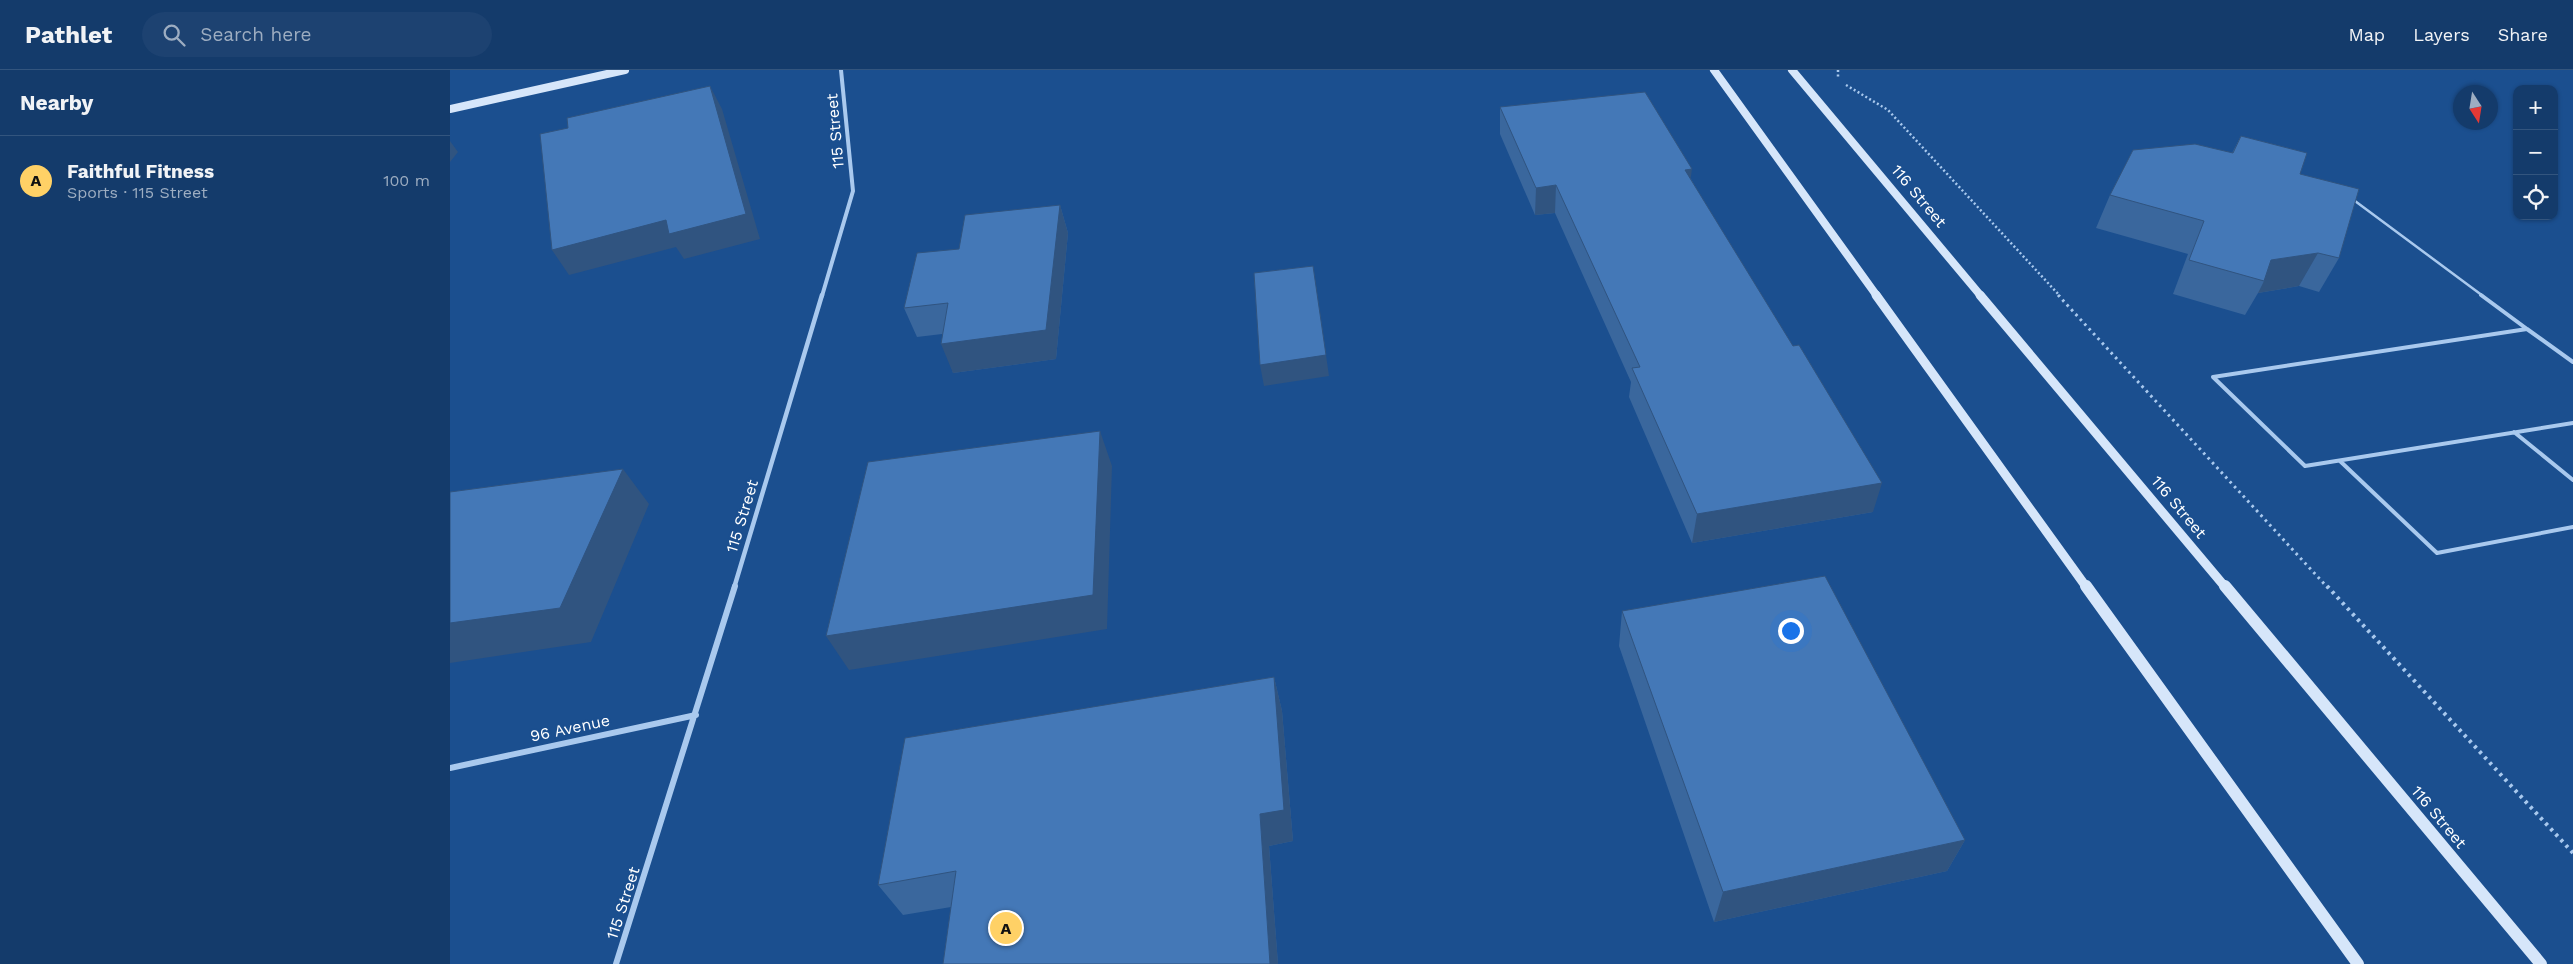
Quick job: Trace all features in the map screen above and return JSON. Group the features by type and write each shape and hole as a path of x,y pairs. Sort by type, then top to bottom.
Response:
{"main road":[{"path":"450,109 625,70"},
{"path":"1714,70 2358,964"},
{"name":"116 Street","path":"1792,70 2541,964"}],"street":[{"name":"115 Street","path":"616,964 696,715 853,191 841,70"},
{"name":"96 Avenue","path":"450,768 696,715"}],"lane":[{"path":"2355,202 2573,362"},
{"path":"2527,328 2213,377 2305,466 2573,423"},
{"path":"2514,432 2573,480"},
{"path":"2340,460 2437,553 2573,527"}],"path":[{"path":"1838,70 1839,81 1888,110 2573,853"}],"building":[{"path":"710,86 746,214 669,234 666,220 552,250 540,134 568,128 567,118"},
{"path":"1645,92 1692,169 1685,170 1793,346 1799,345 1882,483 1697,514 1632,368 1640,367 1556,185 1536,188 1500,107"},
{"path":"2241,136 2307,153 2300,174 2359,189 2339,258 2318,253 2271,260 2264,281 2189,260 2204,221 2110,195 2133,150 2195,144 2233,153"},
{"path":"1060,205 1046,330 941,344 948,303 904,308 917,253 959,249 965,215"},
{"path":"1313,266 1326,355 1260,365 1254,273"},
{"path":"1100,431 1093,595 826,636 868,462"},
{"path":"623,469 560,608 450,623 450,492"},
{"path":"1825,576 1965,840 1723,892 1622,611"},
{"path":"1274,677 1284,810 1260,814 1270,964 943,964 956,871 878,885 905,738"}],"place":[{"name":"Faithful Fitness","path":"1006,928"}]}
